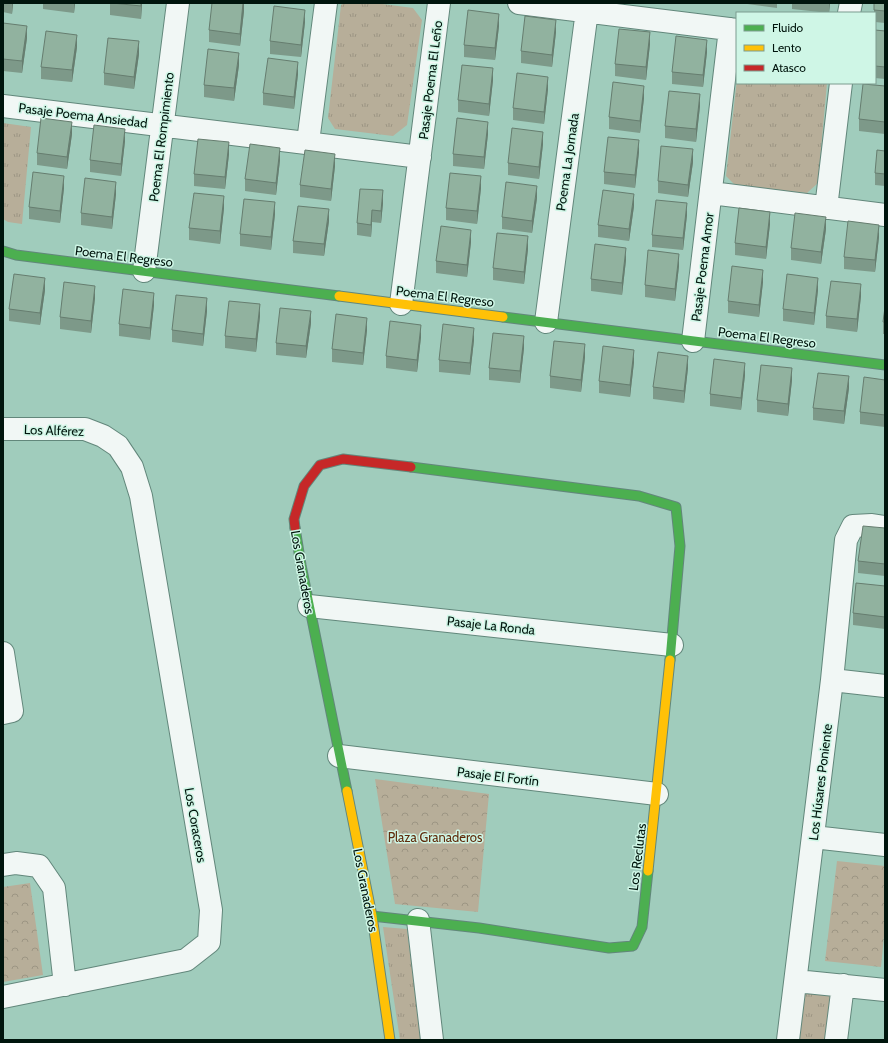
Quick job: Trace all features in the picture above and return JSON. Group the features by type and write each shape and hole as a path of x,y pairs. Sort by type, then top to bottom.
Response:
{"street":[{"name":"Poema El Rompimiento","path":"144,271 178,3"},
{"path":"308,142 326,3"},
{"name":"Pasaje Poema El Leño","path":"401,304 439,3"},
{"path":"520,3 588,7"},
{"name":"Pasaje Poema Amor","path":"588,7 734,29 710,193 693,341"},
{"name":"Poema La Jornada","path":"546,322 588,7"},
{"path":"826,208 841,84"},
{"name":"Pasaje Poema Ansiedad","path":"3,106 163,125"},
{"name":"Pasaje Poema El Leño","path":"163,125 420,157"},
{"path":"710,193 885,215"},
{"name":"Poema El Regreso","path":"3,251 16,255 885,365"},
{"name":"Los Alférez","path":"3,428 85,430 103,436 118,446 132,467 141,496"},
{"name":"Los Granaderos","path":"390,1040 372,916 309,606 294,519 304,486 320,465 343,459 639,496 676,507"},
{"name":"Los Coraceros","path":"3,998 186,960 209,942 211,910 141,496"},
{"name":"Los Reclutas","path":"372,916 418,920 610,948 634,946 642,928 672,644 680,546 676,507"},
{"name":"Los Húsares Poniente","path":"788,1040 832,680 846,540 853,526 872,525 885,527"},
{"name":"Pasaje La Ronda","path":"309,606 672,644"},
{"path":"3,653 12,711 3,713"},
{"path":"832,680 885,686"},
{"name":"Pasaje El Fortín","path":"339,756 657,794"},
{"path":"813,837 885,845"},
{"path":"3,865 16,863 39,866 54,888 66,985"},
{"path":"418,920 432,1040"},
{"path":"796,981 885,990"},
{"path":"836,1040 843,985"}],"green space":[{"path":"344,3 375,3 413,8 422,20 407,125 393,136 335,129 328,118 341,5"},
{"path":"736,84 827,84 818,183 807,193 736,186 726,176"},
{"path":"3,123 31,127 22,224 8,222 3,219"},
{"name":"Plaza Granaderos","path":"375,779 489,794 478,912 395,904"},
{"path":"837,861 885,866 885,926 881,967 825,961"},
{"path":"30,883 43,975 3,982 3,887"},
{"path":"383,927 407,929 421,1040 400,1040"},
{"path":"803,993 832,994 826,1040 797,1040"}],"building":[{"path":"112,3 141,3 141,6"},
{"path":"212,3 243,3 240,34 209,30"},
{"path":"874,3 885,3 885,11 874,10"},
{"path":"274,6 305,10 301,45 270,41"},
{"path":"468,10 499,14 495,48 464,45"},
{"path":"525,16 556,20 552,55 521,51"},
{"path":"3,23 27,26 22,61 3,59"},
{"path":"619,29 650,32 646,67 615,64"},
{"path":"876,30 885,31 885,67 876,66"},
{"path":"46,31 77,35 72,70 41,67"},
{"path":"676,36 707,40 703,75 672,72"},
{"path":"108,38 139,41 134,77 104,73"},
{"path":"208,49 239,53 234,88 204,85"},
{"path":"268,58 298,62 294,97 263,93"},
{"path":"462,65 493,68 489,104 458,100"},
{"path":"517,73 548,77 544,112 513,108"},
{"path":"613,82 644,86 640,121 609,117"},
{"path":"863,84 885,86 885,122 859,119"},
{"path":"669,91 700,94 696,129 665,126"},
{"path":"41,118 72,122 67,157 37,153"},
{"path":"457,118 488,122 484,157 453,154"},
{"path":"94,125 125,129 121,164 90,160"},
{"path":"512,128 543,132 539,167 508,163"},
{"path":"608,137 639,140 635,175 604,172"},
{"path":"198,139 229,142 225,177 194,174"},
{"path":"250,144 280,148 276,183 245,179"},
{"path":"661,146 693,149 688,185 658,181"},
{"path":"305,150 335,154 331,189 300,185"},
{"path":"877,150 885,151 885,174 875,173"},
{"path":"33,172 64,176 60,211 29,207"},
{"path":"450,173 481,176 477,211 446,208"},
{"path":"85,178 116,182 112,217 81,213"},
{"path":"506,182 537,186 532,221 502,217"},
{"path":"360,189 383,190 381,211 372,210 371,225 357,223"},
{"path":"603,190 634,194 629,229 598,225"},
{"path":"194,193 224,196 220,231 189,228"},
{"path":"244,199 275,202 271,237 240,234"},
{"path":"656,200 687,203 683,238 652,235"},
{"path":"298,206 329,209 324,244 293,241"},
{"path":"739,208 770,212 766,247 735,243"},
{"path":"795,213 826,217 821,252 791,248"},
{"path":"848,221 879,225 875,260 844,257"},
{"path":"441,226 471,230 467,265 436,261"},
{"path":"497,233 528,236 524,272 493,268"},
{"path":"595,244 626,248 622,283 591,279"},
{"path":"648,250 679,254 675,289 645,285"},
{"path":"732,266 763,270 759,305 728,301"},
{"path":"14,274 45,278 40,313 9,309"},
{"path":"787,274 818,278 814,313 783,309"},
{"path":"831,281 861,284 857,319 826,316"},
{"path":"64,282 95,286 91,321 60,317"},
{"path":"123,289 154,293 150,328 119,324"},
{"path":"176,295 207,298 203,334 172,330"},
{"path":"229,301 260,304 256,339 225,336"},
{"path":"885,307 885,322 883,322"},
{"path":"280,308 311,311 306,346 276,343"},
{"path":"336,314 367,318 363,353 332,349"},
{"path":"390,321 421,325 417,360 386,356"},
{"path":"443,324 474,328 470,363 439,360"},
{"path":"493,333 524,336 520,371 489,368"},
{"path":"554,341 585,344 581,380 550,376"},
{"path":"603,346 634,350 630,385 599,381"},
{"path":"658,352 688,356 684,391 653,387"},
{"path":"714,359 745,363 741,398 710,394"},
{"path":"761,365 792,368 788,404 757,400"},
{"path":"818,373 849,376 844,411 813,408"},
{"path":"864,377 885,380 885,415 860,412"},
{"path":"863,526 885,528 885,564 858,561"},
{"path":"856,583 885,586 885,617 853,613"}],"traffic: fast":[{"path":"3,251 16,255 339,296"},
{"path":"503,317 885,365"},
{"path":"411,467 639,496 676,507 680,546 670,660"},
{"path":"295,528 301,565 347,791"},
{"path":"372,916 479,928 609,948 633,946 642,927 648,871"}],"traffic: slow":[{"path":"339,296 503,317"},
{"path":"648,871 670,660"},
{"path":"347,791 372,916 390,1040"}],"traffic: jam":[{"path":"295,528 294,519 304,486 320,465 343,459 411,467"}]}
